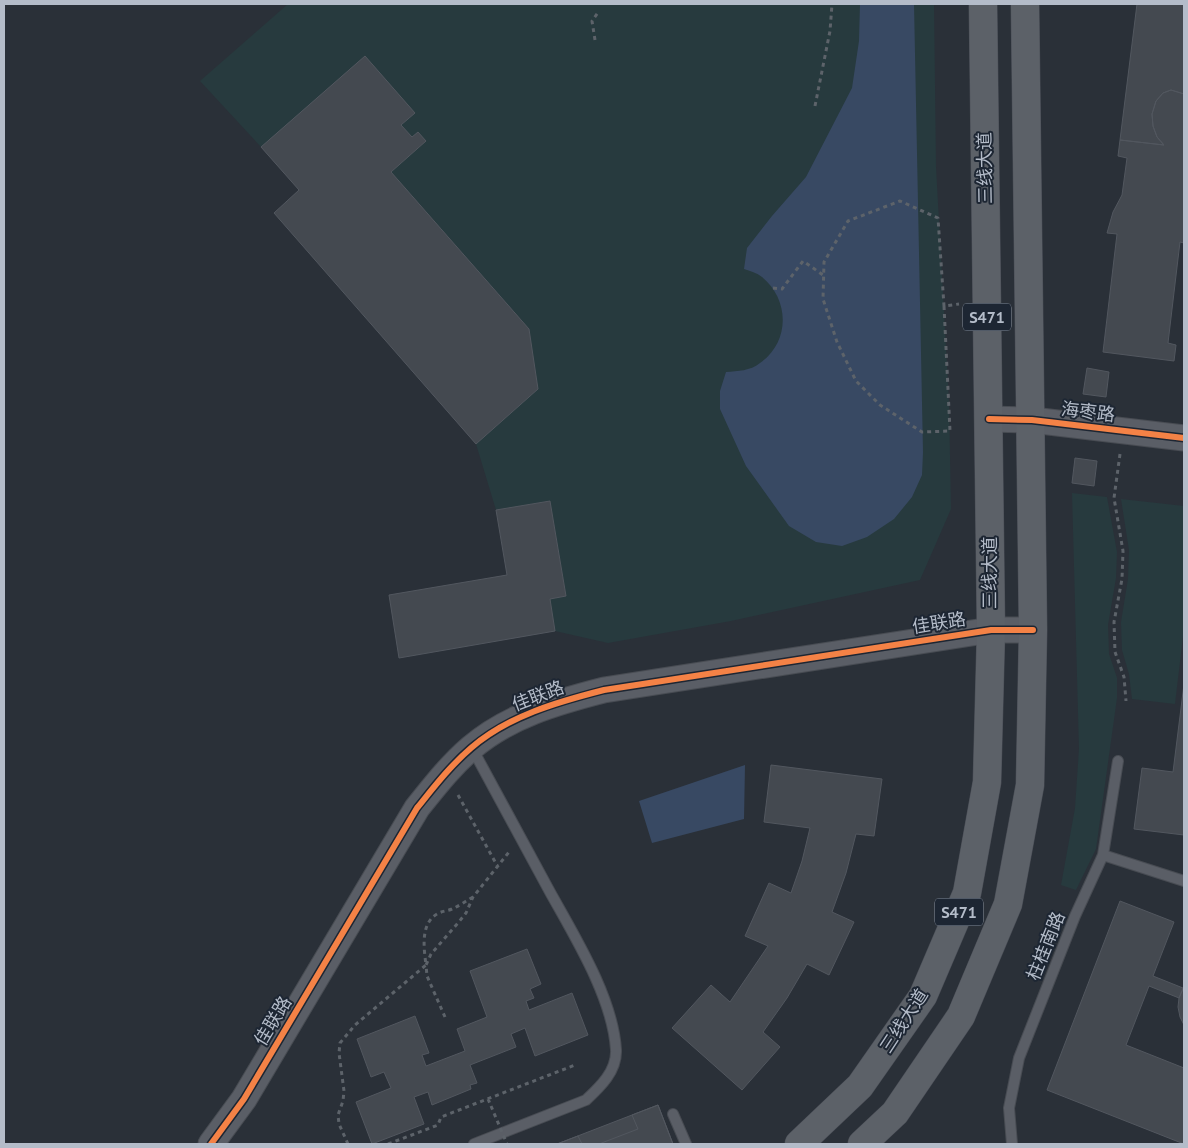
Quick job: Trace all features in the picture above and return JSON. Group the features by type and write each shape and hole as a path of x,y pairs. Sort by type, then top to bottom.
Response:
{"main road":[{"name":"三线大道","path":"799,1144 860,1086 923,996 967,893 987,782 990,630 989,419 983,4"},
{"name":"S471","path":"862,1144 895,1113 961,1016 1008,904 1030,785 1033,630 1032,420 1025,4"}],"street":[{"name":"海枣路","path":"989,419 1032,420 1184,438"},
{"name":"佳联路","path":"211,1144 244,1099 417,808 445,773 472,747 511,722 555,703 604,690 990,630 1033,630"}],"lane":[{"path":"472,747 583,953 601,992 612,1025 616,1051 612,1071 600,1087 586,1100 474,1144"},
{"name":"柱桂南路","path":"1012,1144 1010,1108 1019,1058 1075,916 1104,855 1118,761"},
{"path":"1104,855 1184,881"},
{"path":"673,1114 686,1144"}],"path":[{"path":"815,106 830,31 832,4"},
{"path":"594,40 592,21 599,11"},
{"path":"900,201 938,218 944,306 950,431 922,432 880,405 856,381 837,342 823,299 824,262 848,221 900,201"},
{"path":"773,288 782,289 803,262 824,275"},
{"path":"944,306 959,304"},
{"path":"1122,431 1114,498 1123,551 1122,579 1114,622 1116,652 1124,677 1126,701"},
{"path":"445,773 498,867"},
{"path":"348,1144 339,1124 338,1115 343,1101 344,1090 339,1053 340,1043 355,1025 426,965 431,954 466,913 473,897 506,855 522,840"},
{"path":"445,1016 426,976 423,944 426,928 431,918 439,912 452,909 473,897"},
{"path":"388,1144 438,1125 441,1117 575,1066"},
{"path":"488,1099 507,1144"}],"green space":[{"path":"288,4 934,4 936,167 949,402 951,509 920,580 731,621 608,643 555,631 550,599 566,596 550,501 496,510 476,444 538,389 529,329 391,172 426,141 418,133 412,137 401,125 415,113 261,147 200,81"},
{"path":"1072,493 1107,497 1117,552 1116,578 1108,625 1109,654 1117,678 1117,698 1096,849 1076,890 1061,885 1075,808 1079,749"},
{"path":"1121,499 1184,506 1184,628 1175,704 1132,699 1129,674 1122,650 1121,622 1128,579 1129,550"}],"water":[{"path":"860,4 914,4 923,452 922,475 912,497 894,519 867,537 842,546 816,542 789,526 746,466 720,409 720,391 726,372 739,371 756,366 770,354 777,344 781,333 782,309 778,297 762,277 744,269 747,248 806,177 852,88 859,41"},
{"path":"745,765 744,819 652,843 639,801"}],"building":[{"path":"1137,4 1184,4 1184,94 1171,90 1163,93 1156,101 1152,114 1153,126 1157,137 1164,145 1120,140"},
{"path":"365,56 415,113 401,125 412,137 418,132 426,141 391,172 529,329 538,389 476,444 274,213 299,190 261,147"},
{"path":"1171,90 1184,94 1184,243 1180,242 1168,343 1176,345 1174,361 1103,352 1117,234 1107,233 1113,212 1122,195 1127,158 1118,156 1120,140 1164,145 1157,137 1153,126 1152,114 1156,101 1163,93"},
{"path":"1087,368 1109,372 1106,397 1083,394"},
{"path":"1075,458 1097,461 1094,486 1072,483"},
{"path":"550,501 566,596 550,599 555,631 399,658 389,595 507,575 496,510"},
{"path":"1184,684 1184,835 1134,829 1142,768 1173,772"},
{"path":"771,765 882,779 874,836 856,834 846,873 832,912 854,922 829,975 807,964 787,998 763,1032 780,1047 742,1090 672,1028 711,985 730,1002 768,946 745,936 769,883 791,893 802,861 810,828 764,822"},
{"path":"1120,901 1174,922 1153,976 1183,988 1179,998 1149,986 1126,1045 1184,1068 1184,1144 1047,1090"},
{"path":"527,949 541,984 530,989 534,998 526,1001 529,1010 572,993 588,1035 535,1056 525,1028 511,1034 516,1047 470,1065 477,1083 470,1085 471,1089 432,1105 428,1092 414,1097 424,1124 372,1144 356,1102 391,1088 384,1072 371,1077 357,1039 415,1016 429,1053 422,1055 426,1066 465,1051 457,1029 487,1017 470,971"},
{"path":"1184,987 1184,1025 1178,1007 1179,998"},
{"path":"658,1105 673,1144 557,1144 632,1115"},
{"path":"658,1105 673,1144 599,1144 638,1129 632,1115"},
{"path":"578,1136 582,1144 557,1144"}],"cycle path":[{"path":"989,419 1032,420 1184,438"},
{"path":"211,1144 244,1099 417,808 463,755 485,737 517,719 551,705 604,690 991,630 1033,630"}]}
